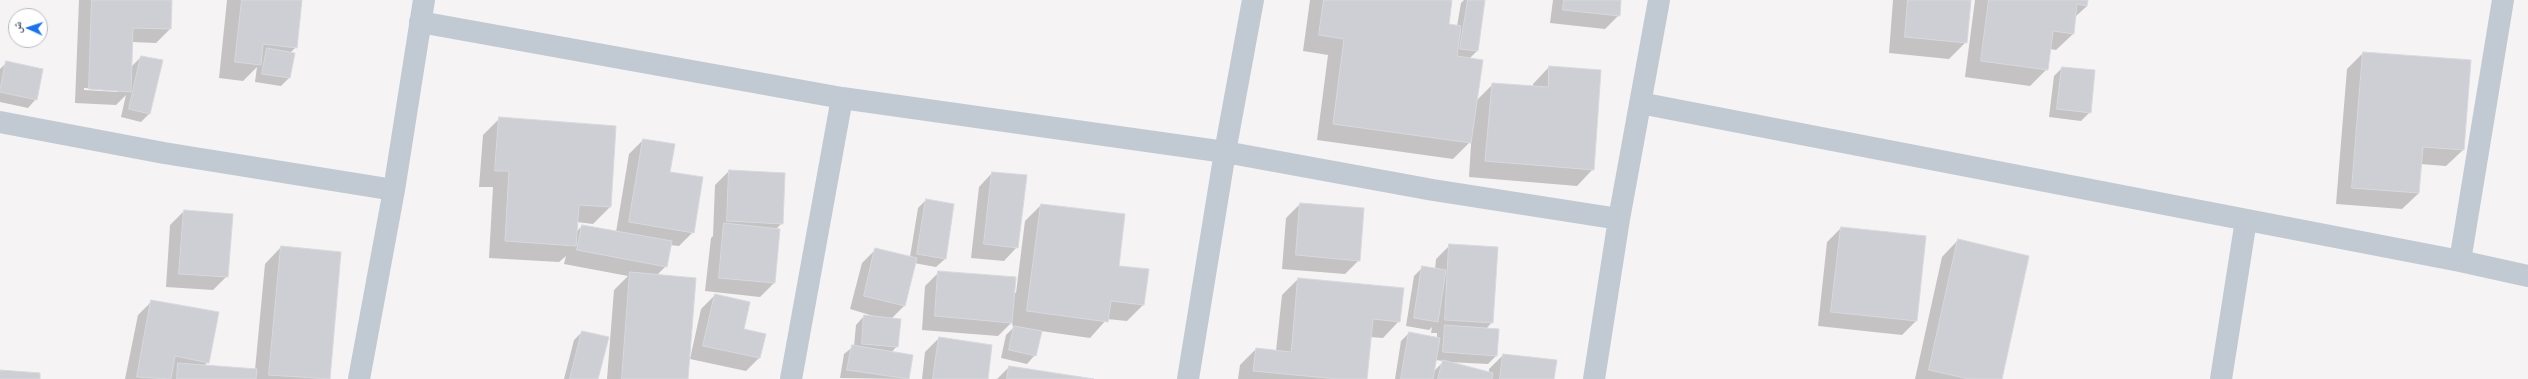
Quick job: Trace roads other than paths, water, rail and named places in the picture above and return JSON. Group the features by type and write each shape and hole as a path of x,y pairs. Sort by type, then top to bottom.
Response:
{"street":[{"path":"359,379 394,190 424,0"},
{"path":"1188,379 1225,152 1253,0"},
{"path":"1594,379 1619,219 1659,0"},
{"path":"2460,261 2503,0"},
{"path":"420,22 842,98 1225,152 1433,190 1619,219"},
{"path":"791,379 842,98"},
{"path":"1640,103 2460,261 2528,276"},
{"path":"0,122 164,152 394,190"},
{"path":"2221,379 2246,220"}]}
